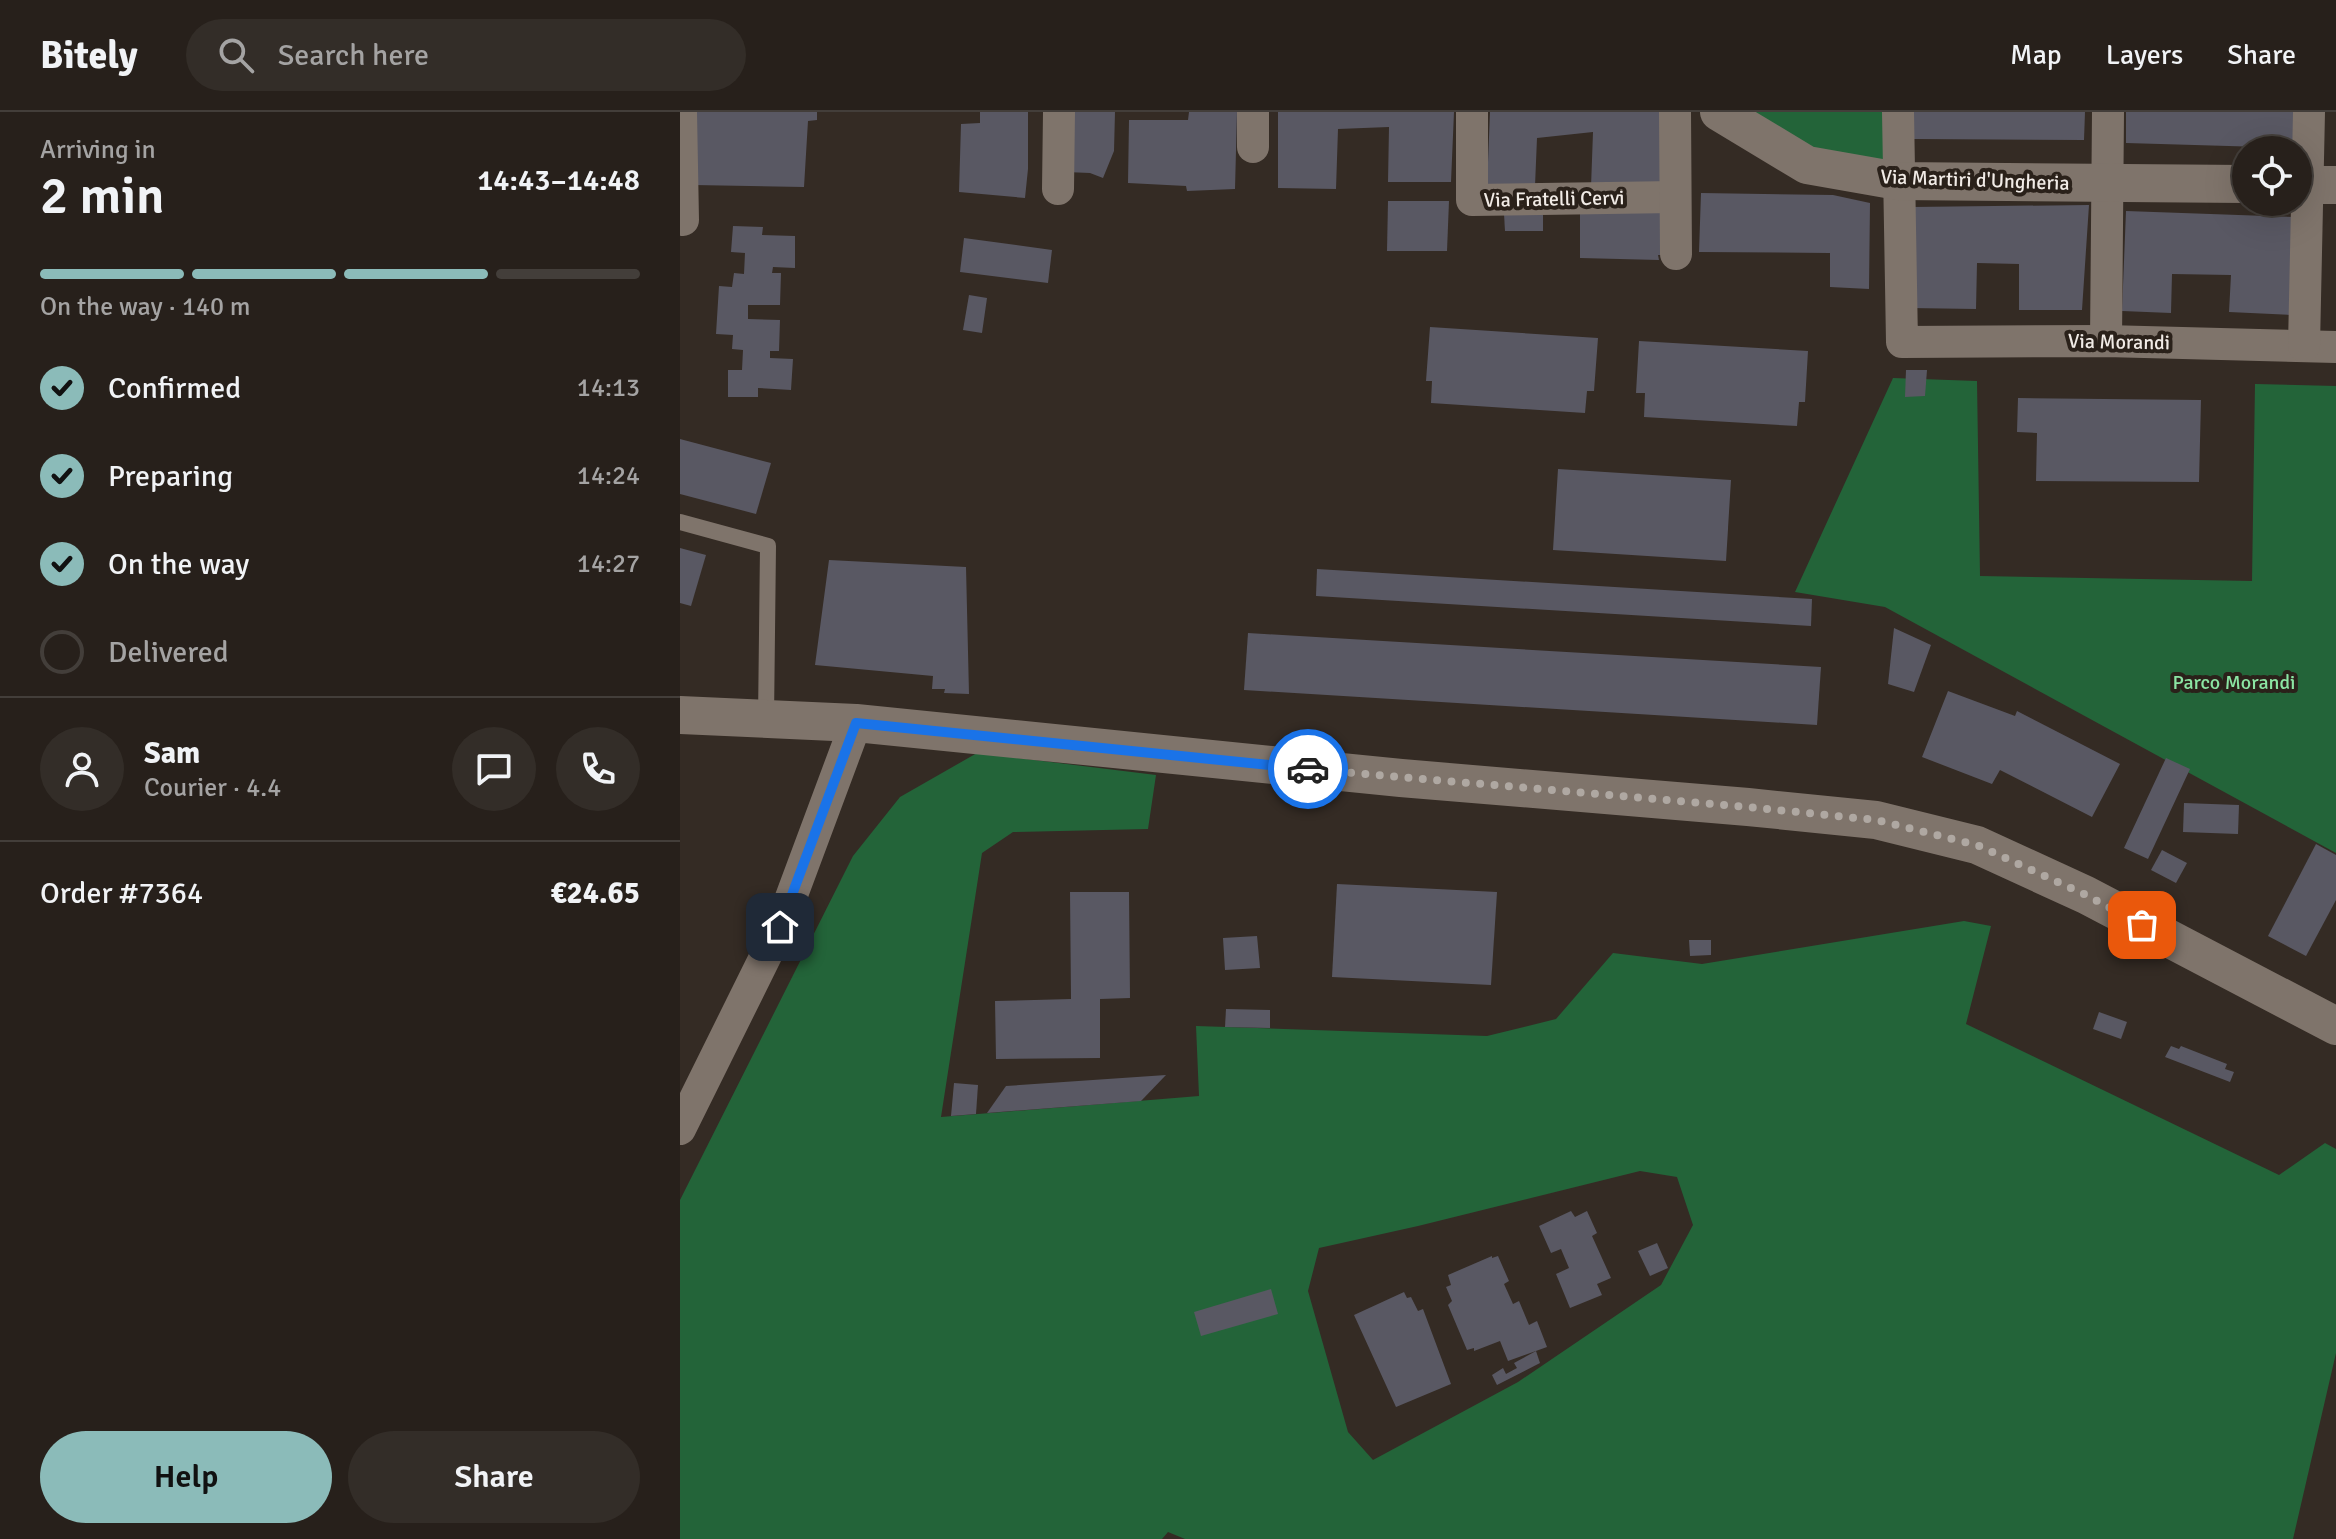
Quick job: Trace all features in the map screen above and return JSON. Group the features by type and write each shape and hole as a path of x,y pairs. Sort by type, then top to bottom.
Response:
{"street":[{"path":"681,112 683,220"},
{"path":"1058,189 1059,112"},
{"path":"1253,112 1253,147"},
{"name":"Via Fratelli Cervi","path":"1472,112 1472,200 1675,197"},
{"path":"1675,112 1676,254"},
{"name":"Via Martiri d'Ungheria","path":"1719,112 1807,165 1898,181 2232,184"},
{"path":"1898,112 1898,181"},
{"path":"2106,341 2108,112"},
{"path":"2309,112 2320,347"},
{"name":"Via Morandi","path":"1898,181 1902,342 2106,341 2320,347"},
{"path":"680,715 856,723 1401,778 1876,820 1977,845 2086,895 2336,1026"},
{"path":"680,1129 780,927 856,723"}],"lane":[{"path":"680,522 768,546 766,719"}],"green space":[{"path":"1738,112 1886,112 1886,166 1811,155"},
{"name":"Parco Morandi","path":"1893,378 1977,381 1980,576 2252,581 2255,384 2336,386 2336,853 1885,607 1795,592"},
{"path":"977,753 1156,775 1148,829 1013,832 982,853 941,1117 1199,1096 1196,1026 1487,1036 1556,1019 1613,953 1702,964 1964,921 1991,926 1966,1024 2279,1175 2325,1143 2336,1149 2336,1353 2293,1539 1185,1539 1168,1532 1162,1539 680,1539 680,1200 853,856 900,797","holes":["1640,1171 1677,1177 1693,1225 1661,1285 1518,1382 1373,1460 1348,1432 1308,1291 1319,1248"]}],"building":[{"path":"694,112 817,112 817,120 808,121 804,187 693,185"},
{"path":"980,112 1028,112 1025,198 959,192 961,124 980,123"},
{"path":"1067,112 1115,112 1114,151 1103,178 1090,173 1066,172"},
{"path":"1189,112 1237,112 1235,189 1187,191 1186,186 1128,183 1129,120 1188,120"},
{"path":"1278,112 1454,112 1451,182 1388,182 1389,127 1338,129 1336,189 1278,188"},
{"path":"1490,112 1664,112 1662,190 1591,187 1593,132 1537,138 1535,186 1487,187"},
{"path":"1914,112 2085,112 2084,140 1914,139"},
{"path":"2126,112 2299,112 2298,136 2232,136 2232,146 2126,143"},
{"path":"1701,193 1833,195 1870,203 1869,289 1830,287 1830,253 1699,252"},
{"path":"1388,201 1449,201 1447,251 1387,251"},
{"path":"2089,205 2082,310 2019,310 2019,264 1977,263 1976,309 1909,308 1912,207"},
{"path":"1580,208 1665,210 1665,255 1658,255 1659,260 1580,258"},
{"path":"2126,211 2296,217 2294,315 2229,312 2231,275 2172,274 2171,313 2122,311"},
{"path":"1504,214 1543,215 1543,231 1505,231"},
{"path":"733,226 763,227 762,235 795,236 795,268 773,267 772,273 781,273 780,305 748,305 748,319 780,320 779,351 770,351 770,358 793,359 791,390 758,388 758,397 728,397 728,370 742,370 743,350 732,349 733,335 716,334 719,286 732,287 734,273 744,274 745,253 731,252"},
{"path":"964,238 1052,250 1048,283 960,272"},
{"path":"969,295 987,298 982,333 963,330"},
{"path":"1430,327 1598,338 1594,391 1587,391 1585,413 1431,403 1432,381 1426,381"},
{"path":"1639,341 1808,351 1805,402 1799,402 1797,426 1644,417 1645,393 1636,393"},
{"path":"1906,370 1927,370 1925,396 1905,397"},
{"path":"2018,398 2201,400 2199,482 2036,481 2037,433 2017,432"},
{"path":"680,439 771,463 756,514 680,494"},
{"path":"1558,469 1731,480 1726,561 1553,550"},
{"path":"680,548 706,555 691,606 680,603"},
{"path":"829,560 966,567 969,694 932,689 933,676 815,665"},
{"path":"1317,569 1812,599 1811,626 1316,596"},
{"path":"1894,628 1931,645 1914,692 1888,684"},
{"path":"1248,633 1821,667 1817,725 1244,690"},
{"path":"1948,691 2015,716 2017,711 2120,764 2092,817 2000,770 1992,784 1922,757"},
{"path":"2166,758 2190,769 2148,859 2124,848"},
{"path":"2184,803 2239,805 2238,834 2183,832"},
{"path":"2316,844 2336,855 2336,900 2306,956 2268,936"},
{"path":"2162,850 2187,863 2176,883 2151,870"},
{"path":"1337,884 1497,892 1491,985 1332,977"},
{"path":"1070,892 1129,892 1130,998 1100,999 1100,1058 996,1059 995,1001 1071,999"},
{"path":"1257,936 1260,968 1225,970 1223,938"},
{"path":"1689,940 1711,940 1711,955 1690,956"},
{"path":"1226,1009 1270,1010 1270,1028 1225,1027"},
{"path":"2099,1012 2127,1022 2121,1039 2093,1029"},
{"path":"2171,1046 2179,1049 2181,1046 2227,1064 2225,1069 2234,1072 2230,1082 2165,1057"},
{"path":"1166,1075 1141,1101 987,1113 1006,1086"},
{"path":"954,1083 978,1085 976,1114 951,1116"},
{"path":"1571,1211 1575,1217 1587,1211 1597,1233 1592,1236 1611,1278 1597,1284 1602,1295 1570,1308 1556,1274 1569,1268 1561,1249 1551,1253 1539,1226"},
{"path":"1657,1243 1668,1268 1650,1276 1638,1251"},
{"path":"1498,1256 1509,1281 1504,1284 1513,1304 1519,1301 1529,1325 1537,1321 1547,1347 1508,1361 1500,1341 1474,1351 1474,1348 1467,1350 1448,1305 1452,1301 1446,1287 1451,1285 1448,1275"},
{"path":"1271,1289 1278,1314 1201,1336 1194,1312"},
{"path":"1404,1292 1407,1298 1411,1297 1418,1311 1423,1309 1451,1384 1396,1407 1354,1315"},
{"path":"1536,1351 1540,1363 1497,1385 1492,1375 1503,1368 1506,1374 1517,1368 1514,1363"}],"way so far":[{"path":"1308,769 1876,820 1977,845 2086,895 2142,925"}],"route":[{"path":"780,927 856,723 1308,769"}]}
